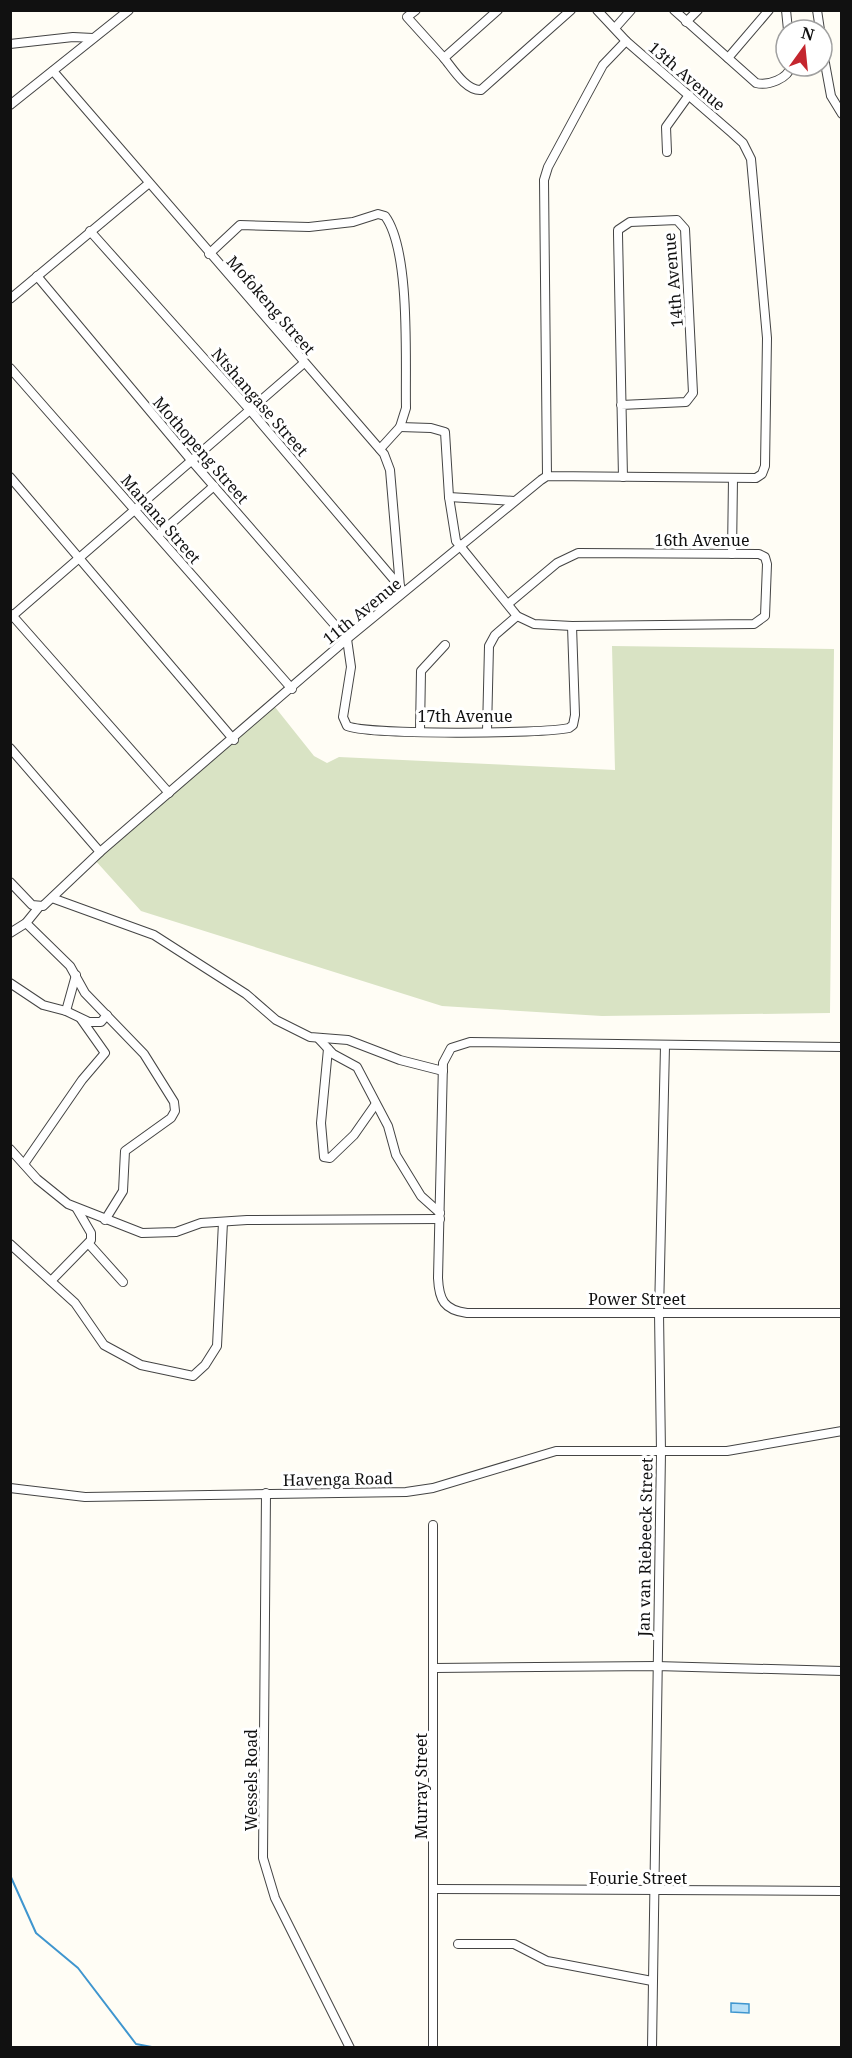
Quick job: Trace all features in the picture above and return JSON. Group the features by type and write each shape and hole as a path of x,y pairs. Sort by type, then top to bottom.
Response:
{"street":[{"path":"10,105 129,10"},
{"path":"416,10 407,17 467,86 474,90 481,90 571,10"},
{"path":"444,58 498,10"},
{"path":"597,10 626,41"},
{"path":"615,28 631,10"},
{"path":"674,10 760,84 778,78"},
{"path":"686,22 698,10"},
{"path":"728,58 769,10"},
{"path":"10,44 74,37 93,38"},
{"name":"13th Avenue","path":"547,476 544,180 548,167 603,65 626,41 743,143 751,159 767,338 765,458 762,474 756,478 733,478"},
{"name":"Mofokeng Street","path":"52,71 380,449 390,470 403,590"},
{"path":"828,78 831,96 842,114"},
{"path":"667,152 666,127 689,95"},
{"path":"10,299 148,184"},
{"path":"209,254 240,225 309,227 352,222 378,214 385,216 390,227 404,284 406,408 400,427 380,449"},
{"name":"14th Avenue","path":"621,405 686,402 693,393 685,229 676,220 630,222 618,230 621,405 623,477"},
{"name":"Ntshangase Street","path":"90,231 250,410 403,590"},
{"name":"Mothopeng Street","path":"37,276 191,460 347,639"},
{"path":"169,793 11,616 304,363"},
{"name":"Manana Street","path":"10,368 291,689"},
{"path":"400,427 431,428 445,432 454,535 459,547 517,616 495,635 489,646 487,731"},
{"path":"547,476 733,478 732,554"},
{"name":"11th Avenue","path":"10,933 26,923 36,906 52,898 100,852 234,740 403,590 547,476"},
{"path":"10,477 81,557 234,740"},
{"path":"158,535 214,486"},
{"path":"449,497 514,501"},
{"name":"16th Avenue","path":"508,604 557,563 578,553 759,554 766,561 766,611 759,623 572,626 534,624 517,616"},
{"name":"17th Avenue","path":"347,639 351,667 343,711 344,723 359,729 487,731 566,729 573,725 575,708 572,626"},
{"path":"420,730 421,671 445,645"},
{"path":"10,748 100,852"},
{"path":"10,882 36,906"},
{"path":"52,898 154,935 246,994 276,1020 310,1037 348,1040 400,1060 443,1071"},
{"path":"26,923 76,975 85,993 150,1061 175,1107 173,1115 165,1123 127,1148 123,1191 105,1220"},
{"path":"66,1011 76,975"},
{"path":"10,983 35,1001 66,1011 81,1019 97,1023 107,1015"},
{"path":"24,1164 82,1080 105,1053 81,1019"},
{"path":"319,1039 327,1049 355,1064 388,1126 396,1155 417,1189 440,1216"},
{"path":"440,1216 443,1071 448,1052 458,1044 470,1042 842,1047"},
{"name":"Jan van Riebeeck Street","path":"652,2048 652,1892 661,1452 659,1313 665,1046"},
{"path":"327,1049 321,1124 324,1158 330,1158 344,1146 375,1105"},
{"path":"10,1149 54,1193 77,1209 145,1233 176,1232 190,1226 223,1222 440,1216"},
{"path":"51,1281 89,1244 92,1235 77,1209"},
{"name":"Power Street","path":"440,1216 440,1297 449,1309 466,1313 842,1313"},
{"path":"10,1244 75,1303 97,1338 113,1352 153,1369 196,1375 217,1346 223,1222"},
{"path":"89,1244 123,1282"},
{"name":"Havenga Road","path":"10,1488 85,1497 406,1492 433,1488 545,1453 591,1450 727,1451 842,1431"},
{"name":"Wessels Road","path":"266,1493 263,1858 274,1898 350,2048"},
{"name":"Murray Street","path":"433,2048 434,1525"},
{"path":"435,1668 656,1666 842,1671"},
{"name":"Fourie Street","path":"434,1889 652,1892 842,1891"},
{"path":"458,1944 514,1944 547,1961 652,1981"}],"green space":[{"path":"612,646 834,649 830,1013 602,1016 442,1006 141,911 94,859 271,702 314,756 327,763 339,757 615,770"}],"water":[{"path":"731,2003 749,2004 749,2013 731,2012"}],"waterway":[{"path":"10,1875 36,1933 78,1968 136,2044 157,2048"}]}
